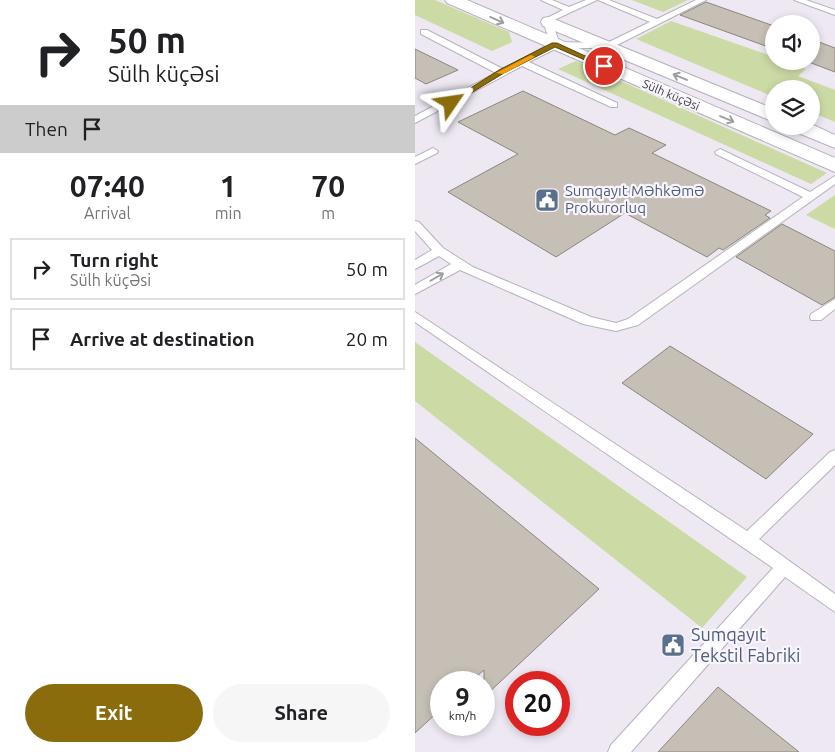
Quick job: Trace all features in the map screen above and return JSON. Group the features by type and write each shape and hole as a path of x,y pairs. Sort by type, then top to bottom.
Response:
{"highway":[{"name":"Sülh küçəsi","path":"453,0 835,166"},
{"name":"Sülh küçəsi","path":"539,17 765,112"},
{"path":"555,45 578,34"},
{"path":"819,135 835,142"}],"lane":[{"path":"545,0 569,10"},
{"path":"555,45 539,17 569,10 593,0"},
{"path":"602,0 657,22"},
{"path":"415,120 451,103 502,72 555,45 608,46 702,0"},
{"path":"798,0 835,13"},
{"path":"424,32 502,72"},
{"path":"521,62 615,105"},
{"path":"415,160 433,151"},
{"path":"719,152 811,196"},
{"path":"415,224 439,251 459,265 588,321 616,327 633,322 835,179"},
{"path":"415,264 439,251"},
{"path":"415,290 459,265"},
{"path":"816,317 835,303"},
{"path":"415,316 748,540 835,604"},
{"path":"748,540 835,456"},
{"path":"618,752 784,567"}],"green space":[{"path":"415,0 435,0 509,32 512,42 492,51 415,15"},
{"path":"632,0 688,0 663,12"},
{"path":"671,21 765,54 765,70 805,70 798,76 809,80 765,80 765,93 636,39"},
{"path":"576,61 827,173 811,184 558,69"},
{"path":"820,84 835,90 835,122 820,116"},
{"path":"835,195 835,229 806,215"},
{"path":"415,342 747,577 702,628 415,401"}],"building":[{"path":"706,2 765,23 765,46 680,15"},
{"path":"820,42 835,48 835,72 820,66"},
{"path":"415,49 458,70 426,84 415,78"},
{"path":"523,91 615,135 629,128 666,145 652,153 771,211 765,215 770,218 723,250 719,248 707,257 625,213 556,257 448,192 518,154 458,122"},
{"path":"782,224 835,251 835,297 822,305 736,257"},
{"path":"670,346 813,434 766,479 622,383"},
{"path":"415,438 599,589 512,671 505,671 505,677 495,687 495,671 430,671 430,719 415,733"},
{"path":"718,687 799,752 658,752"}],"slow traffic":[{"path":"500,73 531,57"}],"place":[{"name":"Sumqayıt Məhkəmə Prokurorluq","path":"547,200"},
{"name":"Sumqayıt Tekstil Fabriki","path":"673,645"}],"route":[{"path":"451,103 478,85 555,45 604,66"}]}
